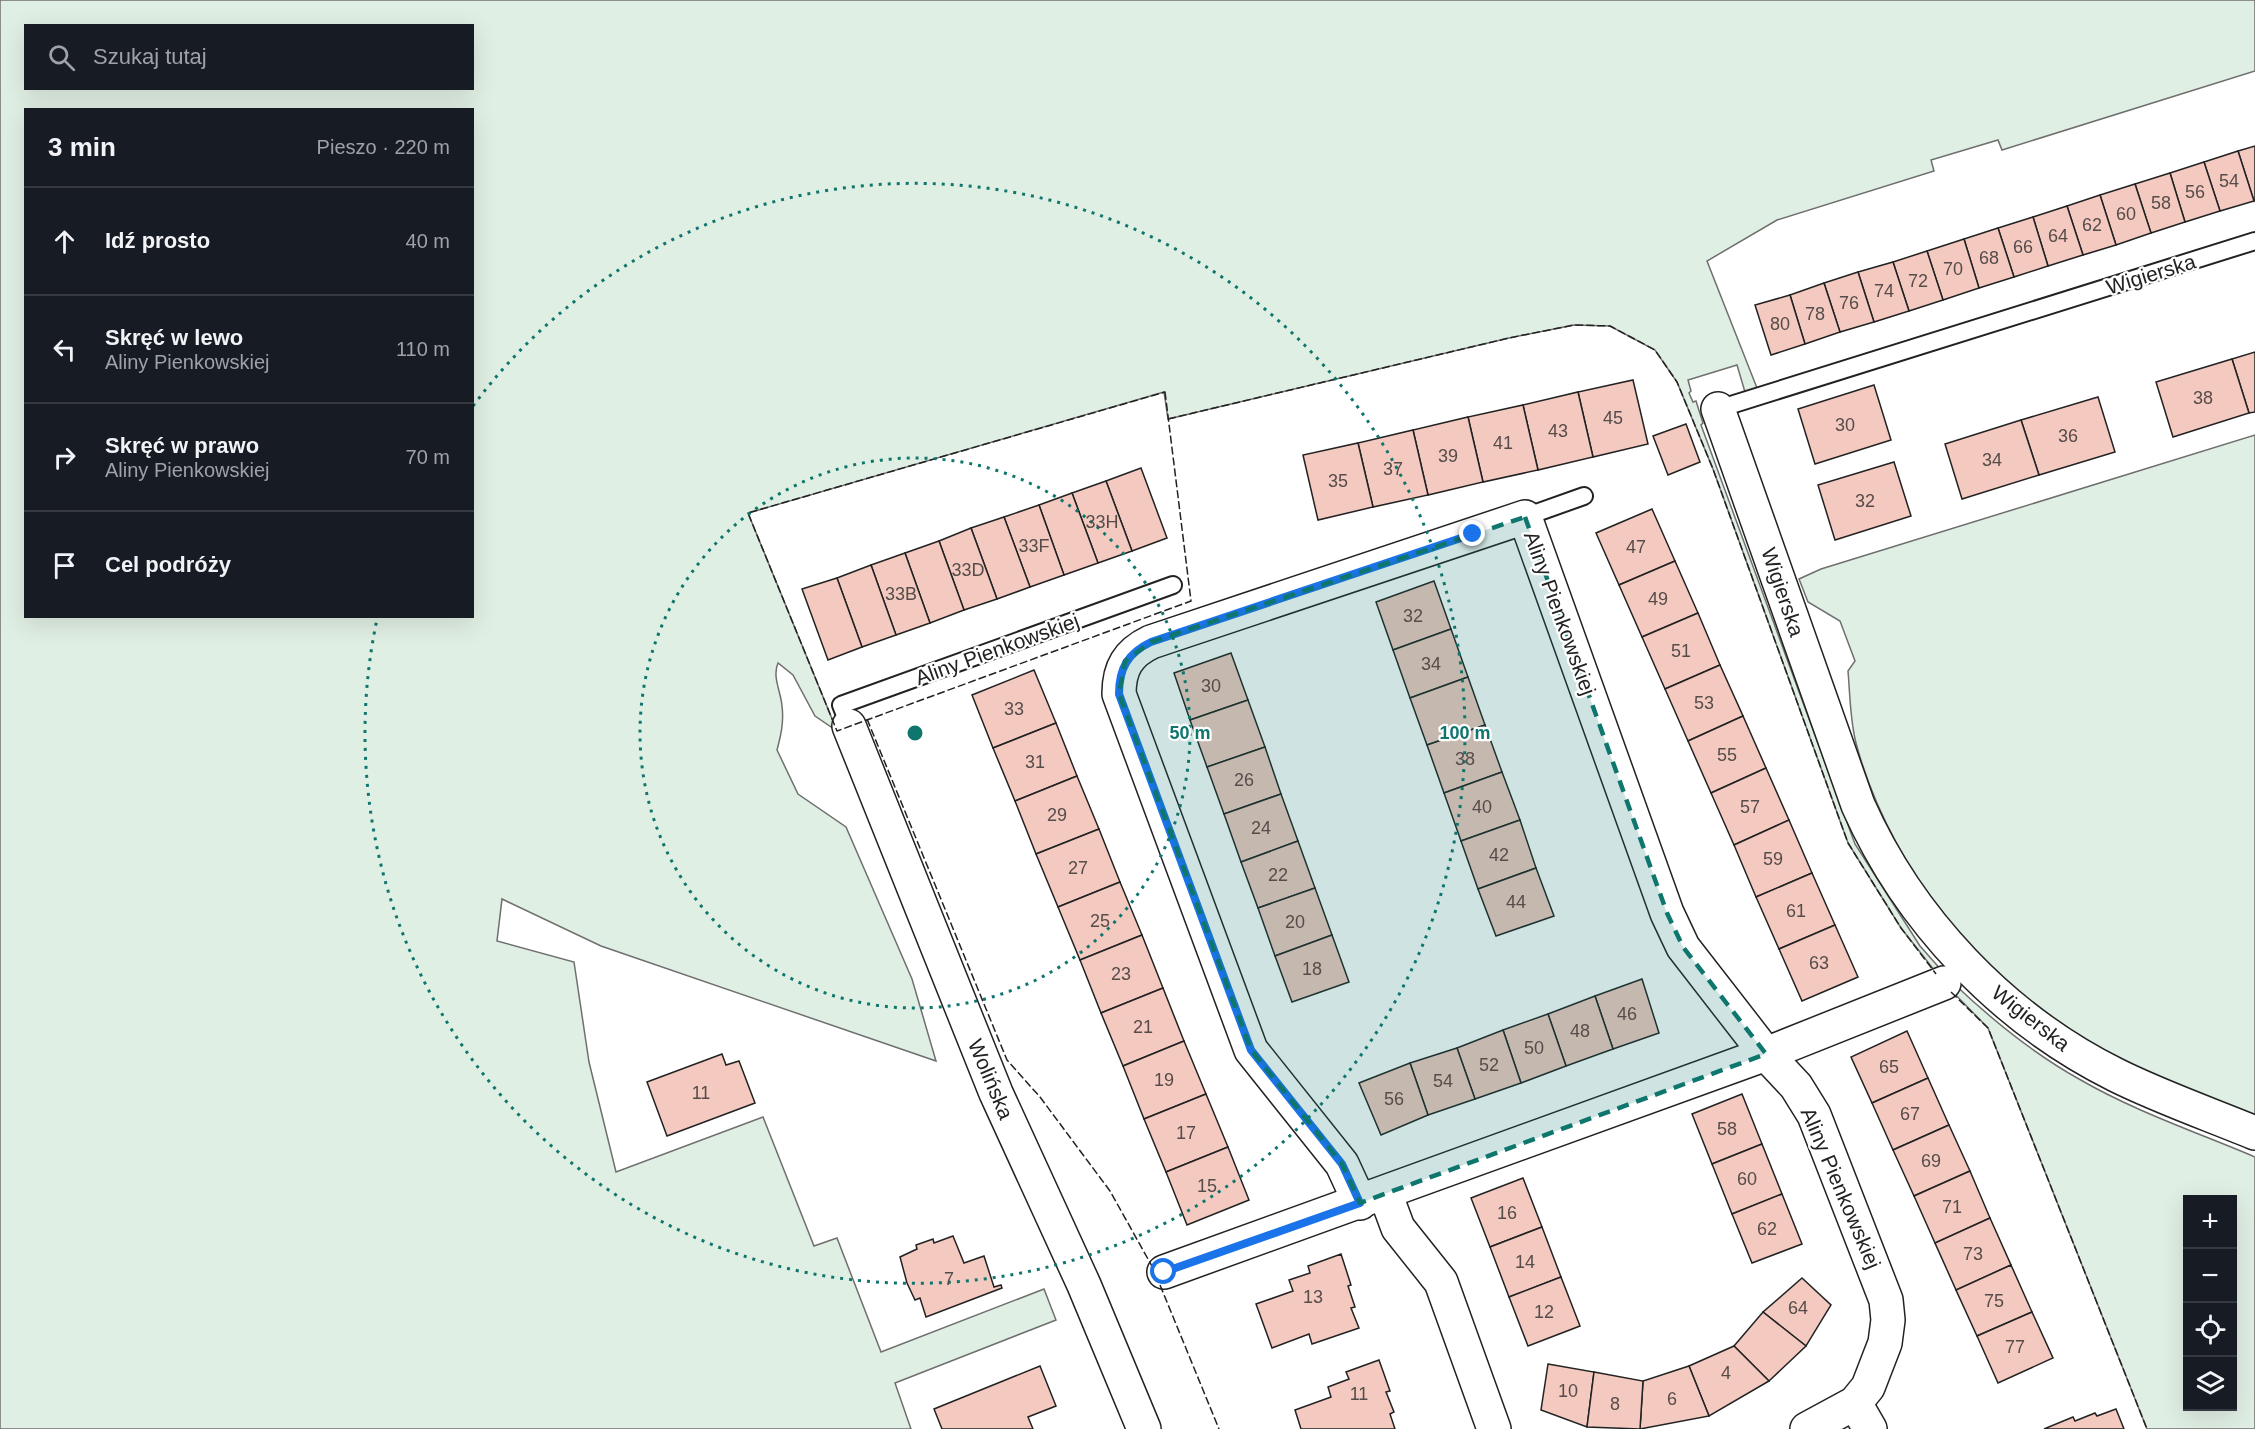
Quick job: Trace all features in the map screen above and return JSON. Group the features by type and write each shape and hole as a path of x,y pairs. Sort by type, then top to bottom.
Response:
{"street":[{"name":"Wigierska","path":"1718,409 1858,806 1885,859 1923,916 1966,965 2051,1036 2116,1075 2255,1133"},
{"name":"Aliny Pienkowskiej","path":"1494,1429 1441,1282 1342,1164 1251,1050 1119,694 1119,679 1125,661 1136,649 1151,642 1526,518 1671,921 1683,947 1766,1054 1796,1086 1814,1115 1886,1300 1888,1320 1885,1343 1868,1387 1862,1416 1807,1429"},
{"name":"Wolińska","path":"849,726 996,1093 1084,1285 1143,1429"},
{"path":"1164,1272 1766,1054 1944,983"}],"lane":[{"name":"Wigierska","path":"1718,409 2255,241"},
{"path":"1526,518 1584,496"},
{"name":"Aliny Pienkowskiej","path":"849,726 842,705 1173,585"}],"highlighted area":[{"path":"1525,517 1667,913 1683,947 1766,1054 1360,1203 1342,1164 1251,1050 1119,694 1125,661 1151,642"}],"green space":[{"path":"0,0 2255,0 2255,71 2002,150 1998,140 1931,160 1934,171 1777,220 1707,261 1757,388 1745,392 1737,365 1688,380 1691,391 1689,393 1693,402 1696,401 1703,423 1701,425 1855,844 1920,946 1943,972 1942,980 1901,928 1848,843 1713,469 1677,382 1655,350 1610,326 1574,325 1509,338 1168,419 1164,392 748,513 837,731 815,716 793,675 778,663 776,679 783,718 777,750 798,794 846,827 912,979 936,1061 601,946 502,899 497,941 574,962 589,1062 616,1172 763,1117 814,1246 837,1238 881,1352 1044,1289 1056,1320 895,1383 911,1429 0,1429"},
{"path":"2255,435 2255,1120 2138,1069 2071,1032 2012,988 1960,939 1912,871 1885,821 1864,769 1854,734 1848,671 1855,661 1840,621 1808,602 1799,579 1821,569"},
{"path":"1952,982 2012,1034 2045,1058 2100,1091 2255,1157 2255,1429 2147,1429 1988,1028 1947,986"}],"building":[{"path":"2255,146 2255,200 2254,201 2238,151"},
{"path":"2238,151 2254,201 2220,211 2204,162"},
{"path":"2204,162 2220,211 2185,222 2170,173"},
{"path":"2170,173 2185,222 2151,233 2135,184"},
{"path":"2135,184 2151,233 2116,245 2100,195"},
{"path":"2100,195 2116,245 2083,255 2067,206"},
{"path":"2067,206 2083,255 2048,266 2033,217"},
{"path":"2033,217 2048,266 2014,277 1998,228"},
{"path":"1998,228 2014,277 1979,288 1964,239"},
{"path":"1964,239 1979,288 1943,300 1927,251"},
{"path":"1927,251 1943,300 1909,311 1893,262"},
{"path":"1893,262 1909,311 1874,322 1858,272"},
{"path":"1858,272 1874,322 1840,332 1824,283"},
{"path":"1824,283 1840,332 1805,344 1790,295"},
{"path":"1790,295 1805,344 1771,355 1755,305"},
{"path":"2255,352 2255,412 2249,413 2232,359"},
{"path":"2232,359 2249,413 2173,437 2156,382"},
{"path":"1633,380 1648,444 1593,457 1578,392"},
{"path":"1874,385 1891,440 1815,464 1798,409"},
{"path":"1578,392 1593,457 1538,470 1523,405"},
{"path":"2098,397 2115,452 2039,475 2021,420"},
{"path":"1523,405 1538,470 1483,482 1468,417"},
{"path":"1468,417 1483,482 1428,495 1413,430"},
{"path":"2021,420 2039,475 1962,499 1945,444"},
{"path":"1686,424 1700,462 1668,475 1653,436"},
{"path":"1413,430 1428,495 1373,507 1358,443"},
{"path":"1358,443 1373,507 1318,520 1303,455"},
{"path":"1894,462 1911,516 1835,540 1818,485"},
{"path":"1141,468 1167,538 1132,551 1106,481"},
{"path":"1106,481 1132,551 1098,563 1072,493"},
{"path":"1072,493 1098,563 1064,575 1039,505"},
{"path":"1039,505 1064,575 1030,587 1004,517"},
{"path":"1652,509 1675,561 1619,585 1596,533"},
{"path":"1004,517 1030,587 997,599 971,528"},
{"path":"971,528 997,599 964,610 939,541"},
{"path":"939,541 964,610 930,623 905,553"},
{"path":"905,553 930,623 896,635 871,565"},
{"path":"1675,561 1698,613 1642,637 1619,585"},
{"path":"871,565 896,635 862,647 837,578"},
{"path":"837,578 862,647 828,660 802,589"},
{"path":"1434,581 1451,629 1393,650 1376,602"},
{"path":"1698,613 1720,665 1665,689 1642,637"},
{"path":"1451,629 1468,677 1410,698 1393,650"},
{"path":"1231,653 1248,700 1190,720 1174,673"},
{"path":"1720,665 1743,716 1688,741 1665,689"},
{"path":"1034,670 1056,723 993,748 972,695"},
{"path":"1468,677 1485,725 1427,745 1410,698"},
{"path":"1248,700 1265,747 1207,767 1190,720"},
{"path":"1743,716 1766,768 1711,793 1688,741"},
{"path":"1056,723 1077,776 1015,801 993,748"},
{"path":"1485,725 1502,772 1444,793 1427,745"},
{"path":"1265,747 1281,794 1224,814 1207,767"},
{"path":"1766,768 1789,820 1734,845 1711,793"},
{"path":"1502,772 1520,820 1461,841 1444,793"},
{"path":"1077,776 1099,829 1036,854 1015,801"},
{"path":"1281,794 1298,841 1241,862 1224,814"},
{"path":"1520,820 1536,868 1478,889 1461,841"},
{"path":"1789,820 1812,873 1756,897 1734,845"},
{"path":"1099,829 1120,882 1058,907 1036,854"},
{"path":"1298,841 1315,888 1258,908 1241,862"},
{"path":"1536,868 1554,916 1496,936 1478,889"},
{"path":"1812,873 1835,925 1779,949 1756,897"},
{"path":"1120,882 1142,935 1080,960 1058,907"},
{"path":"1315,888 1332,935 1275,956 1258,908"},
{"path":"1835,925 1858,977 1802,1001 1779,949"},
{"path":"1142,935 1163,988 1101,1013 1080,960"},
{"path":"1332,935 1349,982 1292,1002 1275,956"},
{"path":"1642,979 1659,1033 1613,1049 1595,996"},
{"path":"1163,988 1184,1041 1123,1066 1101,1013"},
{"path":"1595,996 1613,1049 1566,1066 1548,1014"},
{"path":"1548,1014 1566,1066 1521,1083 1503,1030"},
{"path":"1503,1030 1521,1083 1475,1099 1457,1048"},
{"path":"1907,1031 1928,1078 1872,1103 1851,1057"},
{"path":"1184,1041 1206,1094 1144,1119 1123,1066"},
{"path":"1457,1048 1475,1099 1428,1115 1410,1063"},
{"path":"722,1054 726,1065 739,1061 755,1103 667,1136 647,1082"},
{"path":"1410,1063 1428,1115 1381,1135 1359,1083"},
{"path":"1928,1078 1949,1125 1893,1150 1872,1103"},
{"path":"1206,1094 1228,1147 1166,1172 1144,1119"},
{"path":"1742,1094 1762,1144 1712,1164 1692,1114"},
{"path":"1949,1125 1970,1171 1914,1196 1893,1150"},
{"path":"1762,1144 1782,1194 1732,1214 1712,1164"},
{"path":"1228,1147 1249,1200 1187,1225 1166,1172"},
{"path":"1970,1171 1990,1218 1935,1243 1914,1196"},
{"path":"1523,1178 1542,1227 1490,1247 1471,1198"},
{"path":"1782,1194 1802,1244 1752,1263 1732,1214"},
{"path":"1990,1218 2011,1265 1956,1290 1935,1243"},
{"path":"1542,1227 1561,1277 1509,1297 1490,1247"},
{"path":"953,1236 964,1263 984,1256 994,1287 1001,1285 1002,1288 926,1317 920,1298 915,1300 907,1283 900,1257 917,1249 916,1245 933,1239 934,1243"},
{"path":"1341,1254 1351,1285 1348,1286 1355,1307 1351,1308 1359,1328 1312,1344 1309,1334 1272,1348 1256,1304 1293,1291 1289,1280 1310,1273 1308,1266"},
{"path":"2011,1265 2032,1312 1977,1336 1956,1290"},
{"path":"1561,1277 1580,1326 1528,1346 1509,1297"},
{"path":"1802,1278 1831,1305 1806,1346 1763,1312"},
{"path":"1763,1312 1806,1346 1769,1381 1734,1346"},
{"path":"2032,1312 2053,1358 1998,1383 1977,1336"},
{"path":"1734,1346 1769,1381 1709,1416 1689,1366"},
{"path":"1379,1360 1390,1391 1386,1392 1394,1412 1390,1414 1395,1429 1301,1429 1295,1410 1331,1397 1328,1387 1349,1379 1346,1372"},
{"path":"1548,1364 1594,1372 1587,1427 1541,1410"},
{"path":"1040,1366 1056,1406 1028,1417 1033,1429 942,1429 934,1409"},
{"path":"1689,1366 1709,1416 1640,1429 1643,1381"},
{"path":"1594,1372 1643,1381 1640,1429 1587,1427"},
{"path":"2116,1409 2124,1429 2044,1429 2073,1417 2075,1421 2095,1413 2097,1416"}],"fence":[{"path":"1168,419 1509,338 1574,325 1610,326 1655,350 1677,382 1713,469 1848,843 1901,928 1936,974"},
{"path":"1165,392 1191,601 837,731 748,513 1165,392"},
{"path":"867,719 1007,1060 1040,1097 1110,1191 1153,1268"},
{"path":"1951,992 1988,1028 2147,1429"},
{"path":"1160,1285 1219,1429"}],"route":[{"path":"1164,1272 1360,1203 1342,1164 1251,1050 1119,694 1119,679 1125,661 1136,649 1151,642 1473,534"}]}
